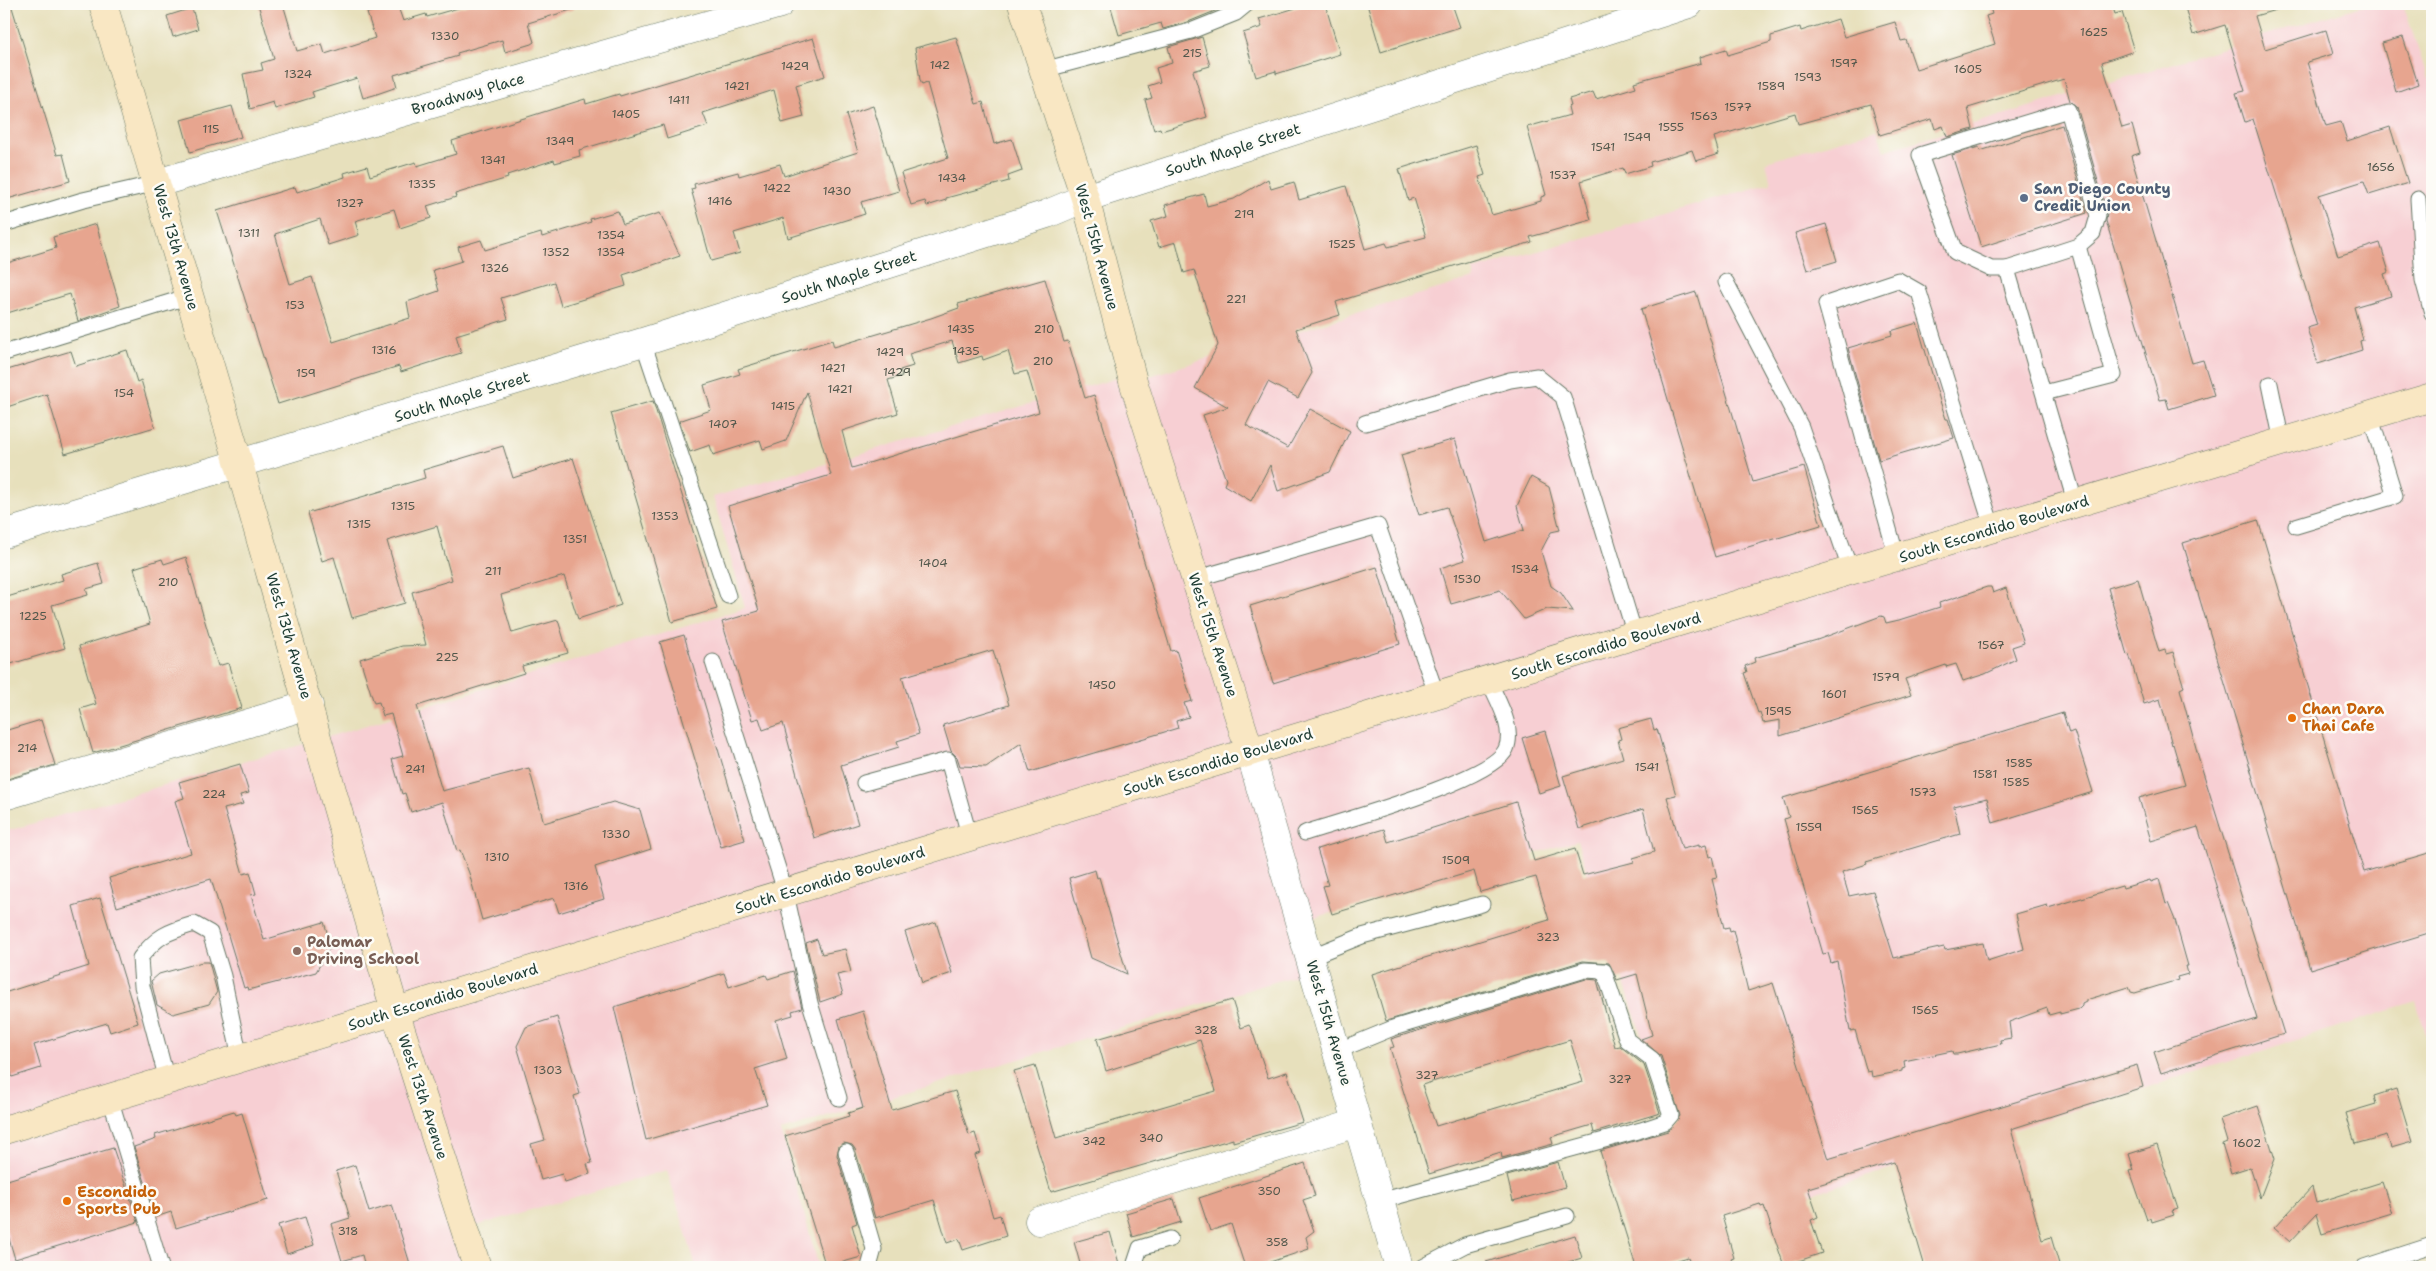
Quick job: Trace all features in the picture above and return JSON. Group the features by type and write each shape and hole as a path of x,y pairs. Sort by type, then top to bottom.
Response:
{"main road":[{"name":"West 13th Avenue","path":"103,4 309,705 395,1012 477,1267"},
{"name":"West 15th Avenue","path":"1022,4 1084,198 1133,381 1250,752"},
{"name":"South Escondido Boulevard","path":"4,1130 2432,396"}],"street":[{"name":"Broadway Place","path":"157,183 780,4"},
{"name":"South Maple Street","path":"4,534 643,342 1047,214 1084,198 1689,4"},
{"path":"4,796 309,705"},
{"name":"West 15th Avenue","path":"1250,752 1399,1267"},
{"path":"1039,1221 1357,1123"}],"lane":[{"path":"1043,70 1191,31 1236,13 1247,4"},
{"path":"2068,110 2098,216 2093,233 2078,246 2008,268 1990,269 1955,252 1920,155 2068,110"},
{"path":"4,224 83,200 157,183"},
{"path":"2418,200 2423,280 2432,314"},
{"path":"2044,393 2114,375 2078,246"},
{"path":"2008,268 2076,505"},
{"path":"1897,558 1826,304 1898,280 1919,292 1992,530"},
{"path":"1726,282 1801,427 1851,572"},
{"path":"4,353 190,296"},
{"path":"643,342 728,596"},
{"path":"1365,423 1510,380 1537,376 1562,398 1634,636"},
{"path":"2270,384 2282,442"},
{"path":"2296,526 2395,496 2370,416"},
{"path":"1195,579 1378,526 1437,696"},
{"path":"714,662 786,894 810,1003 839,1098"},
{"path":"1305,833 1442,788 1494,764 1506,750 1508,730 1489,681"},
{"path":"864,783 948,760 970,838"},
{"path":"1310,957 1362,936 1482,904"},
{"path":"167,1080 142,986 140,958 152,942 167,932 194,924 210,933 223,976 240,1058"},
{"path":"1337,1051 1402,1026 1585,970 1600,970 1604,972 1627,1040 1652,1059 1671,1115 1665,1122 1641,1130 1380,1201"},
{"path":"110,1098 162,1267"},
{"path":"846,1152 874,1249 869,1267"},
{"path":"1423,1267 1465,1245 1567,1216"},
{"path":"1136,1267 1135,1263 1140,1248 1170,1238"},
{"path":"2364,1267 2432,1245"}],"shaded area":[{"path":"2368,4 2403,4 2428,79 2432,78 2432,1055 2416,1002 1811,1194 1755,1006 1643,1040 1577,841 1300,922 1314,970 781,1131 819,1267 696,1267 667,1170 466,1229 477,1267 4,1267 4,832 318,740 745,608 713,497 1131,374 1133,381 1474,278 1473,270 1771,183 1766,162 1877,130 1884,151"}],"building":[{"path":"4,4 11,4 57,155 63,154 70,181 4,200"},
{"path":"258,4 283,4 297,51 322,44 325,54 375,38 367,13 397,4 403,21 426,14 427,17 472,4 573,4 574,9 528,23 534,42 531,44 505,52 502,40 457,53 458,56 394,75 397,87 374,95 363,98 357,78 312,92 314,97 275,109 273,102 250,109 243,74 263,70 261,63 274,59"},
{"path":"1110,4 1232,4 1188,22 1163,29 1161,23 1119,35"},
{"path":"1309,4 1325,4 1340,54 1276,74 1276,71 1256,77 1243,33 1262,27 1259,19"},
{"path":"1367,4 1452,4 1460,27 1381,52"},
{"path":"1989,4 2112,4 2115,14 2122,12 2134,51 2102,62 2122,128 2132,125 2140,153 2131,156 2192,363 2203,360 2214,395 2169,409 2166,399 2160,400 2106,221 2107,213 2077,107 2070,101 2064,79 1968,108 1973,129 1947,137 1943,126 1935,129 1932,119 1880,135 1871,104 1798,124 1795,113 1714,137 1719,154 1696,161 1692,150 1650,162 1651,166 1625,174 1623,168 1581,181 1591,220 1530,237 1532,242 1336,302 1340,315 1296,329 1312,373 1298,398 1268,382 1246,425 1288,448 1310,409 1350,431 1330,472 1278,491 1270,465 1251,501 1224,485 1226,480 1203,415 1228,407 1195,388 1218,345 1194,270 1184,273 1176,242 1159,247 1151,221 1168,216 1165,205 1204,194 1207,206 1234,199 1268,179 1271,189 1294,182 1299,200 1346,186 1365,249 1386,243 1388,247 1426,237 1414,198 1408,200 1399,169 1476,145 1485,175 1479,177 1492,215 1541,201 1541,197 1546,195 1527,127 1570,115 1568,107 1571,106 1569,99 1593,92 1596,99 1636,87 1634,82 1701,63 1700,57 1726,49 1728,55 1771,42 1771,36 1800,27 1801,31 1838,19 1844,37 1895,22 1901,41 1906,40 1916,69 1995,44 1986,16 1992,14"},
{"path":"2184,4 2278,4 2279,9 2255,16 2265,49 2326,30 2333,54 2307,62 2326,126 2341,122 2347,141 2390,127 2408,183 2369,195 2364,181 2319,195 2338,256 2380,243 2389,272 2384,274 2391,296 2354,307 2363,340 2360,341 2362,350 2318,364 2307,328 2317,325 2253,119 2245,122 2236,93 2245,91 2225,25 2193,35"},
{"path":"192,8 198,29 173,37 167,16"},
{"path":"956,37 976,104 983,102 994,144 1012,139 1022,171 1008,176 1009,181 946,198 946,200 927,206 925,201 911,205 901,173 948,158 927,83 922,85 920,80 915,48"},
{"path":"1202,37 1210,66 1193,71 1207,117 1161,131 1160,128 1154,130 1145,100 1152,98 1148,86 1160,82 1156,68 1172,63 1168,47"},
{"path":"2403,37 2418,84 2396,92 2382,43"},
{"path":"813,38 825,76 796,85 804,117 782,123 774,90 703,113 708,126 667,139 663,125 579,150 580,156 555,163 554,160 507,175 508,178 455,194 456,197 427,206 431,218 400,228 394,209 355,221 359,235 328,245 320,219 275,234 290,284 312,277 333,342 410,318 407,302 439,291 433,270 462,261 458,247 481,240 485,250 541,233 542,237 591,222 590,219 618,211 623,224 660,213 680,256 623,275 626,286 561,306 554,282 501,298 508,319 456,335 461,353 401,372 399,366 278,404 217,211 295,187 297,192 345,177 344,173 367,166 370,176 416,162 417,166 456,154 452,141 585,99 586,104 619,94 620,96"},
{"path":"232,106 241,137 190,152 181,120"},
{"path":"873,106 899,191 861,202 865,214 788,238 783,218 734,233 740,253 711,261 691,189 695,188 694,184 738,172 739,176 780,164 784,176 858,152 846,115"},
{"path":"2062,125 2087,213 1981,247 1952,155 1979,147 1980,151"},
{"path":"96,224 120,306 78,321 70,294 4,314 4,264 56,248 53,237"},
{"path":"1826,224 1837,261 1807,270 1795,233"},
{"path":"1045,279 1064,342 1068,341 1085,398 1094,395 1171,651 1176,650 1192,701 1184,703 1189,717 1176,721 1178,728 1030,772 1021,743 986,767 960,766 957,757 951,751 943,725 1009,705 993,650 902,677 919,734 897,741 899,747 841,765 858,824 814,838 783,723 763,730 759,718 752,720 722,622 759,611 728,506 831,475 807,392 786,441 763,449 760,440 713,455 710,445 690,452 679,421 711,410 704,385 740,374 738,369 832,340 834,347 931,318 959,308 958,304","holes":["952,341 959,363 982,356 983,360 1008,351 1015,374 1027,371 1039,412 852,468 842,431 898,413 888,380 902,376 900,370 913,366 909,354"]},
{"path":"1696,292 1753,482 1804,467 1821,525 1715,557 1641,309"},
{"path":"1917,323 1940,401 1954,438 1879,460 1848,348 1892,335 1891,331"},
{"path":"127,350 137,382 141,380 155,427 65,454 47,394 4,408 4,371 71,351 76,366"},
{"path":"653,401 717,609 672,622 611,413"},
{"path":"1455,439 1486,542 1524,530 1517,506 1531,477 1549,487 1560,530 1551,532 1541,551 1551,586 1561,593 1573,611 1547,609 1524,619 1500,590 1451,604 1440,568 1465,560 1447,507 1419,515 1401,455"},
{"path":"503,446 513,478 573,458 621,605 578,619 564,576 501,595 512,633 558,620 568,653 522,666 524,673 417,706 442,791 529,768 544,823 613,802 640,810 651,849 595,867 604,899 559,913 554,898 482,920 469,873 460,850 457,851 442,802 411,812 405,793 402,794 392,759 403,756 391,714 383,716 379,702 374,703 360,659 402,646 426,645 412,592 452,580 437,526 387,541 405,603 352,618 334,557 322,561 308,513 425,478 423,470"},
{"path":"2258,520 2364,872 2432,852 2432,932 2310,969 2183,543"},
{"path":"186,557 218,666 228,663 242,708 93,753 80,709 96,704 79,646 150,624 134,568 162,559 164,564"},
{"path":"98,563 104,584 86,589 88,595 52,605 65,648 4,666 4,598 63,580 61,574"},
{"path":"1377,567 1400,644 1273,683 1250,606"},
{"path":"2138,579 2159,652 2165,650 2166,654 2173,652 2184,687 2180,689 2199,759 2284,1034 2161,1073 2154,1052 2257,1019 2198,827 2151,841 2139,798 2185,785 2160,699 2144,704 2129,654 2127,655 2108,588"},
{"path":"1991,587 1993,593 2006,588 2024,643 2012,647 2016,659 1985,674 1963,681 1956,664 1946,667 1946,665 1905,679 1911,695 1780,736 1780,720 1763,723 1744,673 1747,672 1745,666 1755,662 1754,658 1817,640 1881,616 1884,617 1886,623 1899,620 1940,607 1939,603"},
{"path":"684,635 745,840 721,847 660,642"},
{"path":"2063,713 2069,733 2074,731 2093,792 1993,823 1987,798 1954,806 1960,834 1866,862 1867,864 1842,872 1849,896 1873,891 1894,958 1944,947 1945,950 1983,943 1987,961 2024,949 2016,914 2047,905 2048,908 2122,886 2123,888 2159,879 2166,904 2168,903 2175,920 2188,966 2186,966 2188,974 2177,977 2178,980 2135,993 2131,992 2129,987 2086,1000 2079,1009 2060,1014 2060,1012 2049,1015 2047,1008 2009,1022 2011,1038 2000,1040 2001,1044 1957,1054 1953,1054 1952,1051 1904,1061 1905,1068 1902,1071 1872,1077 1871,1071 1867,1072 1855,1030 1850,1031 1837,961 1831,963 1828,953 1823,954 1784,819 1789,817 1783,798"},
{"path":"1651,719 1654,730 1657,729 1676,795 1667,797 1682,849 1706,845 1709,857 1712,856 1717,878 1712,879 1724,928 1729,927 1730,931 1733,930 1748,991 1773,983 1828,1159 2137,1065 2143,1087 2011,1129 2042,1240 2051,1237 2059,1264 2048,1267 1925,1267 1894,1162 1808,1188 1818,1217 1811,1220 1822,1253 1784,1266 1764,1206 1761,1207 1760,1204 1722,1216 1734,1258 1731,1259 1734,1267 1692,1267 1688,1257 1655,1267 1636,1267 1600,1151 1668,1131 1680,1116 1661,1056 1641,1039 1652,1035 1637,974 1617,980 1609,963 1583,961 1386,1021 1372,974 1549,920 1536,877 1480,892 1474,871 1332,914 1323,886 1328,885 1317,849 1384,829 1388,842 1516,802 1534,861 1575,849 1583,875 1634,862 1633,858 1654,852 1643,809 1579,829 1563,776 1623,758 1618,740 1621,739 1618,728"},
{"path":"41,720 55,765 4,780 4,731"},
{"path":"1545,731 1561,786 1539,793 1522,738"},
{"path":"240,764 249,793 240,795 243,804 224,809 243,874 250,872 256,894 251,895 264,940 324,922 331,945 316,972 248,990 247,987 244,988 211,879 117,907 109,878 191,853 175,801 184,798 179,782"},
{"path":"1095,870 1097,878 1099,877 1127,974 1091,958 1069,878"},
{"path":"100,898 138,1023 110,1032 107,1023 34,1045 41,1068 12,1077 11,1072 4,1073 4,993 89,966 73,906"},
{"path":"936,922 952,973 922,983 905,932"},
{"path":"817,939 822,954 845,949 851,972 837,975 843,994 820,1002 806,943"},
{"path":"202,962 209,962 217,992 209,1004 173,1014 157,1005 151,981 159,974"},
{"path":"793,971 802,1008 792,1011 793,1015 776,1020 787,1059 755,1069 767,1105 646,1140 614,1007 724,973 729,987 766,975 768,979"},
{"path":"1586,979 1597,980 1615,1047 1620,1046 1644,1065 1660,1113 1594,1133 1592,1125 1551,1137 1553,1144 1502,1158 1501,1152 1429,1174 1390,1048 1394,1047 1391,1039","holes":["1570,1040 1583,1082 1436,1126 1422,1085"]},
{"path":"1232,1000 1241,1028 1249,1025 1252,1030 1268,1078 1287,1072 1303,1122 1233,1142 1233,1139 1051,1192 1014,1071 1035,1065 1056,1138 1216,1091 1200,1040 1106,1071 1097,1039"},
{"path":"863,1011 892,1110 955,1091 969,1135 975,1133 981,1153 975,1155 993,1217 1000,1215 1006,1236 963,1250 959,1239 947,1243 934,1200 875,1218 855,1149 852,1145 844,1143 839,1146 837,1155 857,1223 852,1225 861,1257 826,1267 785,1136 849,1116 848,1113 863,1108 838,1019"},
{"path":"557,1017 580,1094 574,1096 592,1163 587,1164 590,1174 565,1182 562,1174 541,1180 531,1144 545,1140 517,1046 526,1027"},
{"path":"2396,1089 2412,1142 2391,1148 2387,1135 2355,1144 2346,1113 2376,1104 2374,1096"},
{"path":"2258,1106 2275,1159 2260,1198 2250,1167 2231,1173 2222,1144 2227,1142 2220,1119"},
{"path":"234,1111 236,1115 242,1113 268,1200 176,1228 171,1212 156,1217 134,1147 156,1139 155,1135"},
{"path":"2157,1145 2178,1209 2172,1211 2174,1215 2152,1222 2151,1218 2147,1220 2130,1171 2134,1170 2129,1154"},
{"name":"Escondido Sports Pub","path":"113,1148 138,1222 15,1259 4,1222 4,1181"},
{"path":"1558,1162 1565,1187 1513,1201 1507,1176"},
{"path":"1305,1163 1315,1196 1303,1200 1314,1231 1306,1237 1309,1249 1255,1267 1254,1264 1245,1267 1231,1224 1210,1231 1199,1198"},
{"path":"355,1165 369,1212 392,1205 411,1267 365,1267 362,1255 342,1261 331,1224 350,1218 336,1171"},
{"path":"2382,1182 2392,1213 2322,1234 2316,1214 2290,1242 2274,1228 2312,1187 2316,1203"},
{"path":"1174,1199 1181,1222 1133,1237 1126,1213"},
{"path":"305,1217 314,1245 287,1254 278,1225"},
{"path":"1110,1232 1120,1267 1081,1267 1074,1242"},
{"path":"1575,1235 1582,1258 1551,1267 1487,1267 1486,1262"}],"place":[{"name":"San Diego County Credit Union","path":"2024,198"},
{"name":"Chan Dara Thai Cafe","path":"2292,718"},
{"name":"Palomar Driving School","path":"297,951"},
{"name":"Escondido Sports Pub","path":"67,1201"}]}
